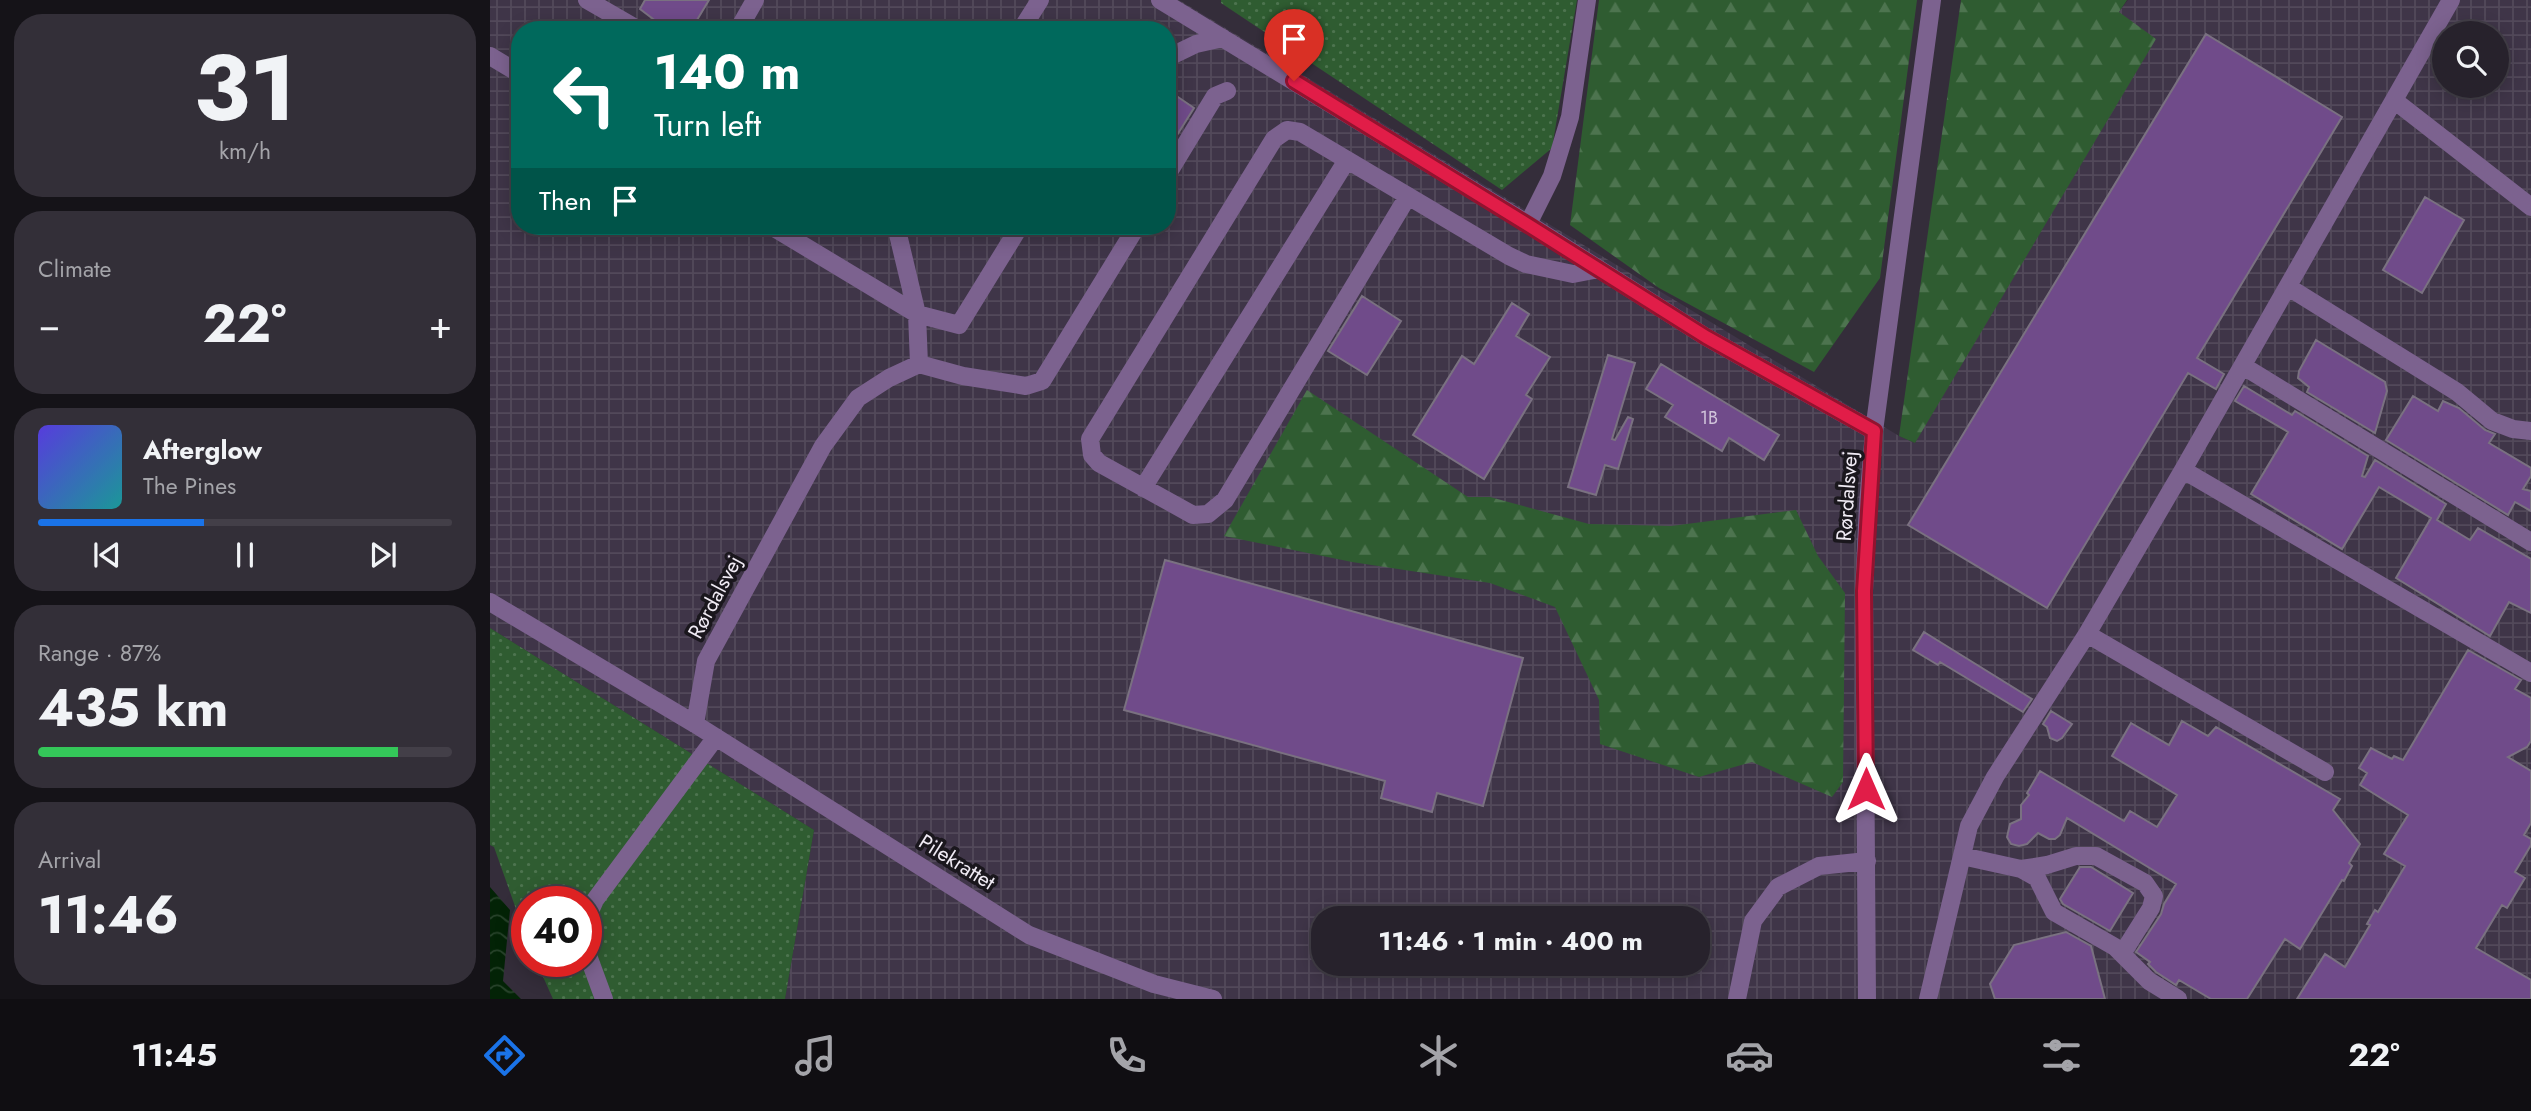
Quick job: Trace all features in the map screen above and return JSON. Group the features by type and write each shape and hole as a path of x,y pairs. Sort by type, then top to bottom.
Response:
{"street":[{"path":"587,0 623,21"},
{"path":"743,21 755,0"},
{"path":"1027,21 1040,0"},
{"path":"1160,0 1706,337 1874,431"},
{"path":"1528,225 1552,176 1570,117 1587,0"},
{"name":"Rørdalsvej","path":"1867,999 1864,591 1874,431 1932,0"},
{"path":"1928,999 1969,825 1995,777 2087,634 2183,470 2451,0"},
{"path":"1176,54 1196,44 1223,38"},
{"path":"490,56 511,69"},
{"path":"1176,160 1215,96 1227,91"},
{"path":"2395,101 2531,207"},
{"path":"1408,196 1225,500 1208,514 1193,515 1099,463 1092,455 1090,439 1274,139 1286,130 1300,132 1526,264 1573,274 1599,269"},
{"path":"1143,488 1347,160"},
{"path":"786,235 917,314 959,326 1015,235"},
{"path":"898,235 917,314 919,364 963,376 1026,386 1042,381 1131,235"},
{"path":"2288,287 2457,392 2492,421 2513,429 2531,431"},
{"name":"Rørdalsvej","path":"695,724 706,661 823,446 858,398 889,378 919,364"},
{"path":"2243,366 2531,542"},
{"path":"2183,470 2531,673"},
{"path":"490,602 695,724"},
{"path":"2087,634 2325,772"},
{"name":"Pilekrattet","path":"695,724 1029,935 1154,984 1213,999"},
{"path":"602,891 716,737"},
{"path":"1962,856 2021,869 2037,878 2054,912 2115,947 2149,981 2178,999"},
{"path":"2021,869 2076,856 2096,856 2145,883 2154,896 2151,908 2122,954"},
{"path":"1737,999 1753,921 1778,887 1819,866 1867,861"},
{"path":"596,977 604,999"}],"shaded area":[{"path":"490,0 1179,0 1899,436 1915,443 2115,17 2128,0 2531,0 2531,999 785,999 814,830 490,628"}],"green space":[{"path":"1221,0 1577,0 1552,148 1502,190 1221,3"},
{"path":"1599,0 1917,0 1880,278 1814,372 1659,288 1570,225"},
{"path":"1961,0 2127,0 2119,12 2156,39 1915,443 1899,436"},
{"path":"1307,390 1468,497 1490,497 1589,524 1671,526 1796,510 1818,556 1845,593 1843,782 1832,797 1752,762 1699,777 1600,744 1599,700 1555,607 1490,583 1352,562 1224,536"},
{"path":"490,628 814,830 785,999 553,999 543,977 602,977 602,886 511,886 511,895 494,847 490,845"}],"water":[{"path":"490,887 510,910 503,981 521,999 490,999"}],"building":[{"path":"645,0 709,0 696,21 656,21 640,9"},
{"path":"2206,34 2342,117 2197,358 2224,374 2216,389 2188,373 2047,608 1908,525"},
{"path":"1176,96 1194,108 1176,137"},
{"path":"2425,197 2464,220 2422,293 2383,270"},
{"path":"1362,296 1401,321 1367,375 1328,351"},
{"path":"1512,303 1529,314 1516,336 1550,357 1526,395 1532,399 1484,479 1413,435 1462,356 1474,364"},
{"path":"2316,340 2385,382 2387,391 2375,433 2307,392 2309,387 2298,378"},
{"path":"1608,355 1635,363 1612,439 1615,440 1628,417 1633,419 1618,469 1605,465 1596,495 1568,487"},
{"path":"1661,364 1779,435 1764,460 1729,438 1722,451 1665,417 1673,405 1646,389"},
{"path":"2244,386 2292,415 2295,411 2368,456 2362,476 2365,477 2375,460 2446,504 2437,520 2470,540 2478,528 2531,559 2531,613 2509,602 2490,636 2396,578 2431,518 2379,487 2342,549 2251,494 2288,432 2235,401"},
{"path":"2413,396 2438,411 2443,401 2459,408 2485,430 2495,434 2489,443 2531,468 2531,476 2523,489 2531,491 2531,511 2515,502 2508,515 2386,440"},
{"path":"1165,560 1523,658 1483,806 1437,793 1432,812 1381,798 1385,781 1124,710"},
{"path":"1924,632 2032,699 2023,712 1940,662 1938,665 1913,650"},
{"path":"2468,650 2521,680 2515,689 2531,698 2531,741 2527,747 2508,757 2531,771 2531,823 2524,835 2531,839 2531,845 2515,872 2525,878 2507,908 2502,905 2476,948 2531,980 2531,999 2297,999 2325,954 2345,967 2370,925 2367,924 2375,910 2378,912 2405,866 2384,854 2408,815 2360,785 2367,773 2359,768 2371,748 2392,759 2394,756 2403,760"},
{"path":"2051,711 2072,724 2057,741 2050,738 2047,727 2043,724"},
{"path":"2182,721 2208,736 2216,727 2340,799 2333,810 2360,844 2349,863 2352,866 2344,881 2342,880 2300,949 2285,939 2247,999 2211,999 2179,980 2176,985 2156,972 2148,964 2150,962 2136,952 2161,914 2176,884 2067,818 2060,835 2055,839 2038,833 2027,844 2019,846 2011,844 2007,837 2010,824 2021,819 2021,805 2029,795 2027,793 2040,771 2124,821 2130,811 2157,827 2177,795 2112,756 2131,723 2169,745"},
{"path":"2080,867 2091,867 2133,893 2110,931 2063,904 2060,899"},
{"path":"2066,932 2091,946 2105,999 1995,999 1990,984 2014,945"}],"route":[{"path":"1294,81 1706,337 1874,431 1864,591 1866,789"}]}
